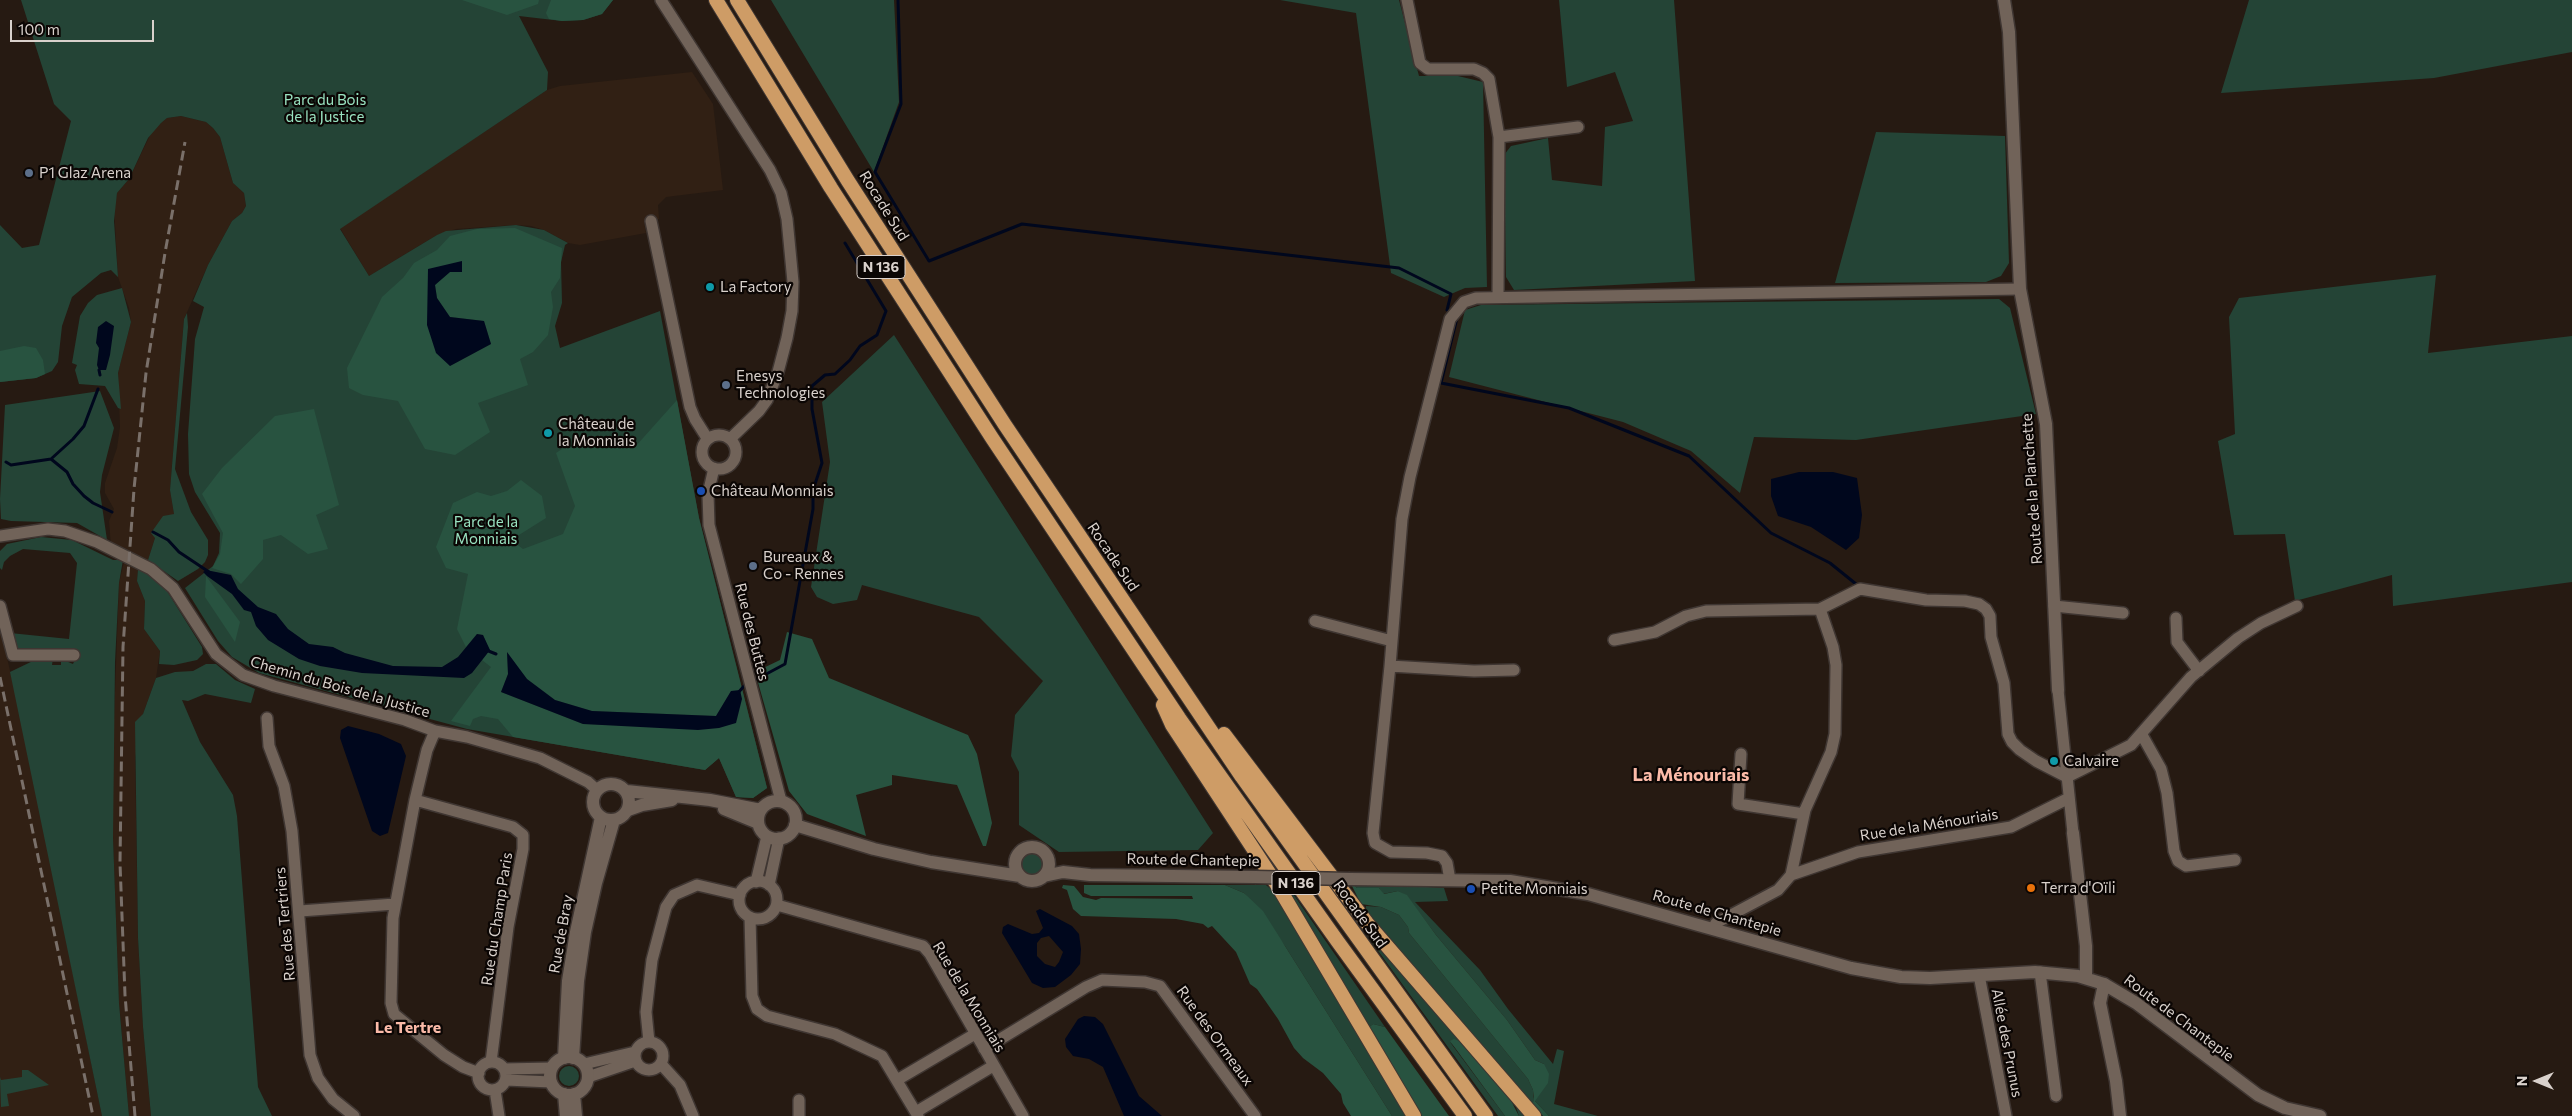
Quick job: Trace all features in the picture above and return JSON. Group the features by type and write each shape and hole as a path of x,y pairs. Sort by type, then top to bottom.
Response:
{"highway":[{"name":"N 136","path":"716,0 939,356 1148,670 1290,875 1465,1116"},
{"name":"Rocade Sud","path":"737,0 848,181 1005,425 1192,703 1311,874 1486,1116"},
{"path":"1148,670 1172,725 1279,888 1414,1116"},
{"path":"1192,703 1212,719 1367,923 1534,1116"}],"street":[{"path":"661,0 770,170 781,193 787,219 793,282 792,311 787,338 767,400 759,411 730,438"},
{"path":"1407,0 1420,63 1428,68 1474,69 1483,73 1489,80 1499,137 1498,297"},
{"name":"Route de la Planchette","path":"2004,0 2009,32 2020,289 2046,424 2058,690 2086,946 2086,978"},
{"path":"1499,137 1578,127"},
{"path":"651,221 690,406 695,419 707,438"},
{"path":"1450,880 1447,863 1442,856 1427,853 1391,852 1375,843 1373,833 1390,666 1402,519 1410,477 1450,319 1464,302 1476,298 1498,297 2020,289"},
{"path":"721,434 730,438 736,447 735,458 724,468 714,468 702,458 702,447 707,438 721,434"},
{"name":"Rue des Buttes","path":"714,468 708,494 709,525 781,801"},
{"name":"Chemin du Bois de la Justice","path":"0,536 48,529 74,533 97,542 151,569 173,588 216,654 243,675 274,686 405,720 435,731 467,737 540,758 588,782 598,790"},
{"path":"1614,640 1655,632 1686,616 1706,611 1820,609 1860,589 1926,600 1965,600 1979,604 1986,609 1990,616 1991,637 2004,683 2008,734 2012,742 2036,761 2067,777 2131,745 2142,735 2164,706 2199,671 2261,623 2297,606"},
{"path":"0,606 13,655 74,655"},
{"path":"2054,606 2123,613"},
{"path":"1791,876 1804,814 1832,752 1835,734 1836,665 1833,647 1820,609"},
{"path":"2176,618 2177,642 2199,671"},
{"path":"1315,621 1392,641"},
{"path":"1390,666 1474,671 1514,670"},
{"name":"Rue des Tertriers","path":"268,718 269,746 284,786 292,831 300,911 310,1055 318,1078 333,1099 354,1116"},
{"path":"435,731 427,750 415,800 392,918 391,1003 394,1014 444,1055 463,1067 479,1073"},
{"path":"2142,735 2161,769 2167,793 2174,851 2178,861 2186,866 2235,860"},
{"path":"1740,754 1738,804 1804,814"},
{"path":"761,810 710,800 627,791 612,784 598,790 594,795 594,808 601,817 614,820 620,818 628,810 642,805 675,800 724,809 758,823 773,837"},
{"path":"627,791 629,797 628,810"},
{"name":"Rue de la Ménouriais","path":"1713,929 1716,923 1778,890 1791,876 1858,852 2011,827 2069,798"},
{"name":"Rue du Champ Paris","path":"415,800 513,826 523,835 523,849 508,927 491,1062"},
{"path":"758,823 761,810 767,803 781,801 787,804 794,813 794,825 789,834 773,837"},
{"name":"Rue de Bray","path":"577,1064 570,973 576,932 601,817"},
{"name":"Rue de Bray","path":"577,1064 578,980 585,932 596,883 614,820"},
{"path":"794,825 874,849 923,860 1020,876 1029,880 1044,876 1048,860"},
{"path":"756,882 773,837"},
{"path":"769,885 773,837"},
{"path":"998,872 1009,866 1021,851 1034,847 1043,851 1048,860 1063,872"},
{"path":"1016,858 1016,867 1020,876"},
{"name":"Route de Chantepie","path":"1044,876 1063,872 1090,875 1510,881 1588,894 1852,968 1883,974 1923,978 2040,972 2086,978 2104,984 2136,1003 2258,1095 2285,1108 2320,1116"},
{"path":"756,882 769,885 776,892 777,905 774,911 763,918 750,917 741,908 740,895 747,885 756,882"},
{"path":"649,1042 646,1012 652,960 666,906 674,896 697,884 740,895"},
{"path":"300,911 395,904"},
{"name":"Rue de la Monniais","path":"777,905 923,946 1023,1116"},
{"path":"750,917 752,996 758,1009 767,1016 835,1034 882,1056 917,1114 993,1066"},
{"path":"2040,972 2056,1096"},
{"name":"Allée des Prunus","path":"1979,975 2006,1116"},
{"name":"Rue des Ormeaux","path":"984,1049 1086,987 1102,980 1145,982 1160,986 1254,1116"},
{"path":"2104,984 2100,1003 2116,1081 2120,1116"},
{"path":"897,1080 975,1034"},
{"path":"649,1042 661,1048 663,1054 661,1064 654,1069 646,1070 635,1057 640,1045 649,1042"},
{"path":"500,1116 495,1090 505,1075 635,1057"},
{"path":"495,1090 483,1086 479,1073 483,1066 491,1062 499,1063 505,1075"},
{"path":"505,1075 551,1082 559,1092 569,1094 584,1088 577,1064"},
{"path":"661,1064 680,1086 693,1116"},
{"path":"551,1082 552,1068"},
{"path":"566,1116 569,1094"},
{"path":"569,1094 576,1116"},
{"path":"799,1100 799,1116"}],"shaded area":[{"path":"692,72 713,104 723,190 666,197 658,205 659,219 644,222 646,233 580,245 568,243 544,230 531,226 516,225 456,229 437,235 369,276 340,228 547,90 560,86"},
{"path":"181,116 206,122 220,137 233,183 244,193 246,206 242,213 232,221 208,265 184,319 170,490 174,514 155,538 148,560 139,560 111,546 109,521 114,509 105,493 105,483 117,448 120,427 118,373 131,322 129,308 118,277 114,207 117,193 129,179 153,129 167,118"},
{"path":"124,562 138,569 137,581 145,601 144,629 160,651 156,678 143,714 135,758 138,938 151,1116 129,1116 119,1003 113,837 113,747 119,583"},
{"path":"0,628 23,726 102,1116 0,1116"}],"green space":[{"name":"Parc de la Monniais","path":"21,0 613,0 602,14 583,20 562,21 519,16 548,72 547,90 340,229 369,276 446,231 516,225 544,230 568,243 565,245 561,262 562,303 555,326 560,348 660,311 699,518 767,788 753,798 736,797 719,758 705,770 467,729 259,673 232,657 218,641 185,588 213,566 219,553 220,533 195,492 189,474 188,434 195,339 204,307 193,301 208,265 232,221 242,213 246,206 244,193 233,183 220,137 213,128 206,122 181,116 167,118 148,138 129,179 117,193 114,221 118,277 111,270 101,273 72,297 62,326 58,362 52,371 36,378 0,382 0,225 22,248 39,245 71,121 54,104"},
{"path":"462,0 539,0 538,4 507,15"},
{"path":"551,0 613,0 602,14 583,20 562,21 549,19 546,13"},
{"path":"771,0 894,0 899,102 874,172"},
{"path":"1280,0 1399,0 1419,76 1458,76 1483,82 1487,287 1465,288 1444,297 1391,273 1356,13"},
{"path":"1559,0 1674,0 1695,281 1514,290 1506,277 1504,155 1511,146 1548,138 1552,180 1602,186 1605,127 1633,121 1615,72 1567,87"},
{"path":"2249,0 2572,0 2572,52 2434,78 2221,93"},
{"path":"1876,132 2005,136 2009,263 2001,276 1986,282 1835,283"},
{"path":"515,228 562,248 560,278 551,292 553,307 548,335 533,352 520,359 528,385 478,403 490,432 455,455 425,449 398,401 363,395 349,388 347,368 382,297 403,278 414,263 437,250 450,236 477,229","holes":["428,269 450,272 435,285 437,298 450,317 484,321 491,344 450,366"]},
{"path":"2436,275 2428,353 2572,336 2572,582 2393,606 2392,575 2295,601 2285,534 2234,535 2218,441 2235,434 2229,317 2239,298"},
{"path":"122,288 131,322 118,373 121,409 118,408 105,386 79,384 75,370 77,365 72,363 80,316 88,303 97,295"},
{"path":"1999,299 2010,308 2036,414 1856,440 1754,437 1740,493 1691,451 1623,422 1449,377 1465,310 1481,305"},
{"path":"187,313 188,327 175,469 191,512 208,540 208,555 205,562 198,569 178,581 148,560 155,538 151,533 163,516 174,514 170,490 184,319"},
{"path":"894,335 1213,833 1198,850 1059,852 1019,825 1019,772 1011,756 1015,715 1043,681 979,617 862,585 857,600 833,604 817,597 811,587 830,462 822,402"},
{"path":"24,346 36,348 43,360 45,374 36,378 0,382 0,351"},
{"path":"100,391 114,428 102,475 100,492 107,540 77,523 1,519 0,499 5,405"},
{"path":"677,400 699,518 767,788 753,798 736,797 719,758 705,770 513,737 498,719 481,716 473,719 470,726 451,721 491,667 482,660 489,650 483,635 477,634 466,647 457,629 468,574 446,568 436,547 453,503 477,492 491,496 507,491 521,480 542,496 546,518 511,540 523,549 563,534 575,506 556,453 577,439 635,447","holes":["507,653 527,679 555,700 592,711 716,716 731,691 719,728 583,724 501,692 508,674"]},
{"path":"314,409 339,505 316,515 328,549 308,554 281,535 263,540 263,559 241,584 231,574 212,568 220,554 223,533 202,494 222,468 275,416"},
{"path":"41,537 72,540 113,560 123,560 119,583 115,662 113,837 119,1003 129,1116 102,1116 10,672 37,659 53,658 52,665 61,665 61,659 73,664 77,655 77,650 70,648 15,650 10,633 69,639 77,563 70,553 23,549 10,556 4,562 2,570 0,568 0,551 7,544"},
{"path":"138,569 147,572 167,591 202,647 203,654 197,660 174,665 159,664 160,651 144,629 145,601 137,581"},
{"path":"206,576 240,622 235,642 205,597"},
{"path":"787,632 812,639 829,678 968,735 977,754 992,823 986,846 983,846 957,785 892,775 892,785 856,795 866,836 807,814 789,791 755,672 780,660"},
{"path":"206,664 216,664 235,680 255,689 251,703 205,694 188,701 182,700 200,742 233,795 237,816 258,1087 272,1116 151,1116 138,938 135,722 143,714 156,678 175,672 193,671"},
{"path":"1032,853 1042,860 1043,864 1036,874 1032,875 1022,868 1021,864 1028,854"},
{"path":"1378,884 1444,888 1448,901 1415,902 1480,970 1508,1009 1553,1064 1557,1049 1564,1051 1554,1104 1598,1116 1549,1116 1535,1101 1532,1103 1384,934 1366,910 1366,906 1381,907 1399,915 1408,927 1409,933 1528,1079 1533,1090 1533,1099 1544,1064 1535,1060 1507,1020 1436,935 1407,896 1398,891 1383,894 1379,888 1357,888 1354,885"},
{"path":"1063,885 1074,886 1083,897 1096,900 1101,898 1193,899 1192,896 1091,896 1084,893 1084,885 1225,885 1244,893 1263,911 1392,1116 1351,1116 1343,1103 1341,1094 1323,1073 1303,1058 1294,1048 1278,1019 1257,989 1250,984 1236,952 1212,926 1208,928 1203,924 1176,919 1081,916 1073,909 1067,890 1062,888"},
{"path":"1225,885 1266,885 1278,895 1407,1116 1392,1116 1285,946 1244,893"},
{"path":"1282,885 1287,885 1385,1027 1373,1024 1368,1028"},
{"path":"1354,885 1357,888 1379,888 1384,894 1398,891 1407,895 1436,935 1507,1020 1535,1060 1544,1064 1549,1074 1548,1083 1535,1101 1549,1116 1543,1116 1532,1103 1534,1101 1533,1090 1528,1079 1409,933 1408,927 1399,915 1381,907 1361,904 1352,886"},
{"path":"1331,886 1529,1116 1519,1116 1516,1107 1450,1042 1505,1116 1498,1116"},
{"path":"1373,1024 1385,1027 1449,1116 1420,1116 1368,1028"},
{"path":"1454,1039 1459,1041 1508,1095 1519,1116 1505,1116 1450,1041"},
{"path":"569,1066 576,1069 579,1076 576,1083 569,1086 562,1083 559,1076 562,1069"},
{"path":"22,1070 28,1070 49,1085 7,1094 9,1106 1,1107 0,1077 1,1080 22,1077"}],"water":[{"path":"462,261 462,272 450,272 435,285 437,298 450,317 484,321 491,344 450,366 436,353 427,325 428,269"},
{"path":"106,321 114,326 110,355 106,370 99,370 97,365 99,348 96,343 98,327"},
{"path":"1799,472 1833,472 1857,478 1862,515 1859,538 1846,550 1811,527 1778,516 1771,496 1771,479"},
{"path":"206,570 231,575 238,589 258,607 276,614 288,629 309,644 333,647 345,653 393,666 442,667 458,657 477,634 483,635 490,650 472,673 464,678 362,673 320,666 299,659 268,640 256,626 251,612 244,610 232,594 207,576 203,572"},
{"path":"507,652 527,679 555,700 592,711 716,716 731,691 740,690 742,699 736,723 719,728 698,730 583,724 501,692 508,674"},
{"path":"348,726 379,734 401,744 406,756 388,833 380,836 372,831 340,738 341,730"},
{"path":"1040,909 1072,926 1079,934 1080,964 1071,975 1055,987 1043,988 1032,983 1002,933 1003,927 1008,924 1032,934 1039,933 1043,928 1036,911","holes":["1049,936 1063,952 1055,967 1045,964 1037,956 1037,943 1041,938"]},
{"path":"1084,1016 1095,1017 1103,1024 1139,1096 1162,1116 1124,1116 1103,1067 1089,1059 1073,1056 1066,1047 1065,1039 1078,1019"}],"waterway":[{"path":"898,0 901,104 875,172 929,261 1022,224 1399,268 1451,294 1447,310"},
{"path":"757,679 785,664 813,509 813,490 822,463 812,409 812,386 825,375 835,374 850,360 860,346 877,335 886,311 845,243"},
{"path":"1457,318 1441,383 1569,408 1689,456 1771,533 1830,563 1856,584"},
{"path":"99,370 100,375"},
{"path":"51,459 84,426 98,389"},
{"path":"6,462 11,465 51,459 67,472 73,484 84,496 93,503 112,512"},
{"path":"153,532 168,540 179,552 209,572"},
{"path":"486,650 496,654"},
{"path":"738,693 744,686"}],"railway":[{"path":"135,1116 125,995 120,863 123,647 134,489 146,373 185,142"},
{"path":"0,677 93,1116"}],"place":[{"name":"P1 Glaz Arena","path":"29,173"},
{"name":"La Factory","path":"710,287"},
{"name":"Enesys Technologies","path":"726,385"},
{"name":"Château de la Monniais","path":"548,433"},
{"name":"Château Monniais","path":"701,491"},
{"name":"Bureaux & Co - Rennes","path":"753,566"},
{"name":"Calvaire","path":"2054,761"},
{"name":"Terra d'Oïli","path":"2031,888"},
{"name":"Petite Monniais","path":"1471,889"}],"district":[{"name":"La Ménouriais","path":"1691,775"},
{"name":"Le Tertre","path":"408,1028"}],"park label":[{"name":"Parc du Bois de la Justice","path":"325,108"}]}
